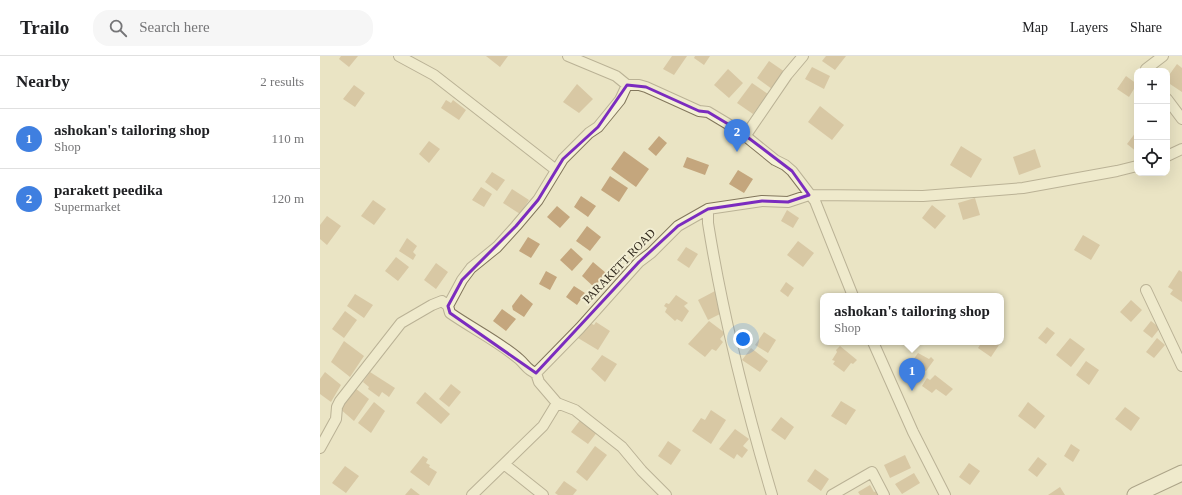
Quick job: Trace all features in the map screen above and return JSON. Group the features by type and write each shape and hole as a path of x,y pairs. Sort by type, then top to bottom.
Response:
{"main road":[{"path":"1135,495 1182,473"}],"street":[{"path":"398,56 434,75 556,170"},
{"path":"568,56 616,76 627,85 639,85 646,87 699,111 708,112 746,135 774,160 785,164 792,170 809,195 815,201 852,293"},
{"path":"746,135 787,75 803,56"},
{"path":"1147,68 1163,56"},
{"path":"448,306 467,274 497,247 516,226 538,200 556,170 574,147 598,127 610,113 620,100 627,85"},
{"path":"1170,103 1182,119"},
{"path":"1170,155 1182,149"},
{"name":"PARAKETT ROAD","path":"536,373 580,328 639,262 651,253 678,226 708,209 762,201 788,202 809,195 923,196 1016,188 1134,167"},
{"path":"708,209 708,223 724,314 741,387 772,495"},
{"path":"1146,290 1182,366"},
{"path":"320,448 336,419 337,407 340,401 401,323 442,301 448,306 450,313 494,341 520,360 531,371 536,373 539,382 557,403 575,410 622,446 642,471 666,495"},
{"path":"874,345 913,432 944,495"},
{"path":"472,495 543,426 557,403"},
{"path":"504,464 543,495"},
{"path":"832,495 872,472 884,495"}],"highlighted area":[{"path":"627,85 646,87 699,111 708,112 738,130 792,171 809,195 788,202 762,201 708,209 678,226 639,262 536,373 450,313 448,306 462,280 516,226 538,200 563,159 598,127"}],"building":[{"path":"341,56 358,56 349,67 339,59"},
{"path":"486,56 508,56 500,67"},
{"path":"672,56 687,56 674,75 663,69"},
{"path":"695,56 710,56 704,65 694,58"},
{"path":"826,56 846,56 835,70 822,61"},
{"path":"769,61 785,72 772,89 757,78"},
{"path":"1177,64 1182,68 1182,92 1170,84 1170,74"},
{"path":"812,67 830,76 824,89 805,79"},
{"path":"728,69 743,83 729,98 714,85"},
{"path":"1126,76 1134,82 1134,89 1129,97 1117,89"},
{"path":"752,83 768,94 753,114 737,103"},
{"path":"577,84 593,99 579,113 563,102"},
{"path":"354,85 365,93 355,107 343,99"},
{"path":"446,100 451,103 453,100 466,110 459,120 441,108"},
{"path":"820,106 844,125 832,140 808,122"},
{"path":"1134,135 1134,150 1127,144"},
{"path":"659,136 667,143 656,156 648,149"},
{"path":"429,141 440,149 429,163 419,154"},
{"path":"961,146 982,159 971,178 950,165"},
{"path":"1035,149 1041,167 1019,175 1013,157"},
{"path":"624,151 649,169 636,187 611,169"},
{"path":"687,157 709,165 705,175 683,167"},
{"path":"738,170 753,179 744,193 729,184"},
{"path":"492,172 505,180 497,191 485,182"},
{"path":"610,176 628,188 619,202 601,190"},
{"path":"481,187 492,194 484,207 472,200"},
{"path":"512,189 529,200 520,214 503,203"},
{"path":"581,196 596,206 588,217 574,207"},
{"path":"975,198 980,215 963,220 958,203"},
{"path":"373,200 386,209 374,225 361,216"},
{"path":"932,205 946,216 935,229 922,218"},
{"path":"557,206 570,217 560,228 547,217"},
{"path":"787,210 799,218 793,228 781,221"},
{"path":"327,216 341,226 327,245 320,239 320,225"},
{"path":"587,226 601,237 590,251 576,241"},
{"path":"1083,235 1100,245 1091,260 1074,250"},
{"path":"528,237 540,244 531,258 519,251"},
{"path":"407,238 417,246 413,252 416,255 413,260 399,251"},
{"path":"798,241 814,253 803,267 787,255"},
{"path":"686,247 698,254 689,268 677,260"},
{"path":"571,248 583,259 572,271 560,260"},
{"path":"396,257 409,267 398,281 385,271"},
{"path":"593,262 606,273 594,287 582,276"},
{"path":"436,263 448,272 436,289 424,280"},
{"path":"1179,270 1182,272 1182,302 1170,294 1173,290 1168,287"},
{"path":"546,271 557,277 550,290 539,284"},
{"path":"786,282 794,288 788,297 780,291"},
{"path":"574,286 585,293 577,305 566,297"},
{"path":"715,291 722,304 722,313 708,320 698,300"},
{"path":"355,294 373,305 364,318 347,306"},
{"path":"521,294 533,304 524,317 513,310 512,306"},
{"path":"676,295 688,303 684,306 689,311 682,322 677,319 675,321 665,312 667,308 664,306 666,303 669,304"},
{"path":"1131,300 1142,310 1131,322 1120,312"},
{"path":"502,309 516,319 506,331 493,321"},
{"path":"345,311 357,320 344,338 332,329"},
{"path":"709,321 725,333 720,339 723,342 716,351 712,349 705,357 688,344"},
{"path":"1151,321 1160,328 1152,338 1143,331"},
{"path":"596,322 610,331 598,350 578,338 590,323 594,325"},
{"path":"1047,327 1055,333 1046,344 1038,338"},
{"path":"764,332 776,340 768,353 755,345"},
{"path":"1070,338 1085,349 1071,367 1056,355"},
{"path":"1157,338 1165,345 1154,358 1146,352"},
{"path":"344,341 364,356 350,377 331,362"},
{"path":"980,345 999,345 991,357 978,348"},
{"path":"840,346 857,360 853,364 851,363 844,372 833,364 835,361 832,360 837,352 836,350"},
{"path":"751,348 768,361 760,372 742,360"},
{"path":"918,353 929,359 931,357 934,360 926,371 922,369 915,376 902,366 906,361 911,363"},
{"path":"602,355 617,364 605,382 591,369"},
{"path":"1086,361 1099,370 1089,385 1076,375"},
{"path":"325,372 341,385 331,402 320,394 320,379"},
{"path":"370,372 395,388 389,397 382,392 379,397 368,389 369,387 363,382"},
{"path":"935,375 953,389 946,396 936,389 932,393 922,386 927,378 930,380"},
{"path":"451,384 461,392 449,407 439,399"},
{"path":"355,388 369,399 354,421 339,408"},
{"path":"425,392 450,414 441,424 416,403"},
{"path":"841,401 856,410 846,425 831,416"},
{"path":"374,402 385,411 371,433 358,423"},
{"path":"1028,402 1045,416 1035,429 1018,416"},
{"path":"1125,407 1140,418 1131,431 1115,419"},
{"path":"711,410 726,420 711,444 692,431 701,418 705,420"},
{"path":"781,417 794,427 785,440 771,430"},
{"path":"581,419 598,431 588,444 571,432"},
{"path":"735,429 749,439 743,446 748,450 742,458 737,454 734,459 719,449"},
{"path":"668,441 681,450 671,465 658,456"},
{"path":"1071,444 1080,450 1073,462 1064,456"},
{"path":"595,446 607,455 587,481 576,472"},
{"path":"905,455 911,468 890,478 884,465"},
{"path":"423,456 428,459 426,463 430,465 429,467 437,472 429,486 410,472"},
{"path":"1038,457 1047,464 1037,477 1028,470"},
{"path":"969,463 980,471 970,485 959,477"},
{"path":"345,466 359,476 346,493 332,483"},
{"path":"815,469 829,479 821,491 807,481"},
{"path":"914,473 920,483 902,494 895,484"},
{"path":"564,481 577,490 573,495 558,495 555,493"},
{"path":"870,485 874,492 877,491 880,495 860,495 858,492"},
{"path":"1060,487 1065,495 1048,495"},
{"path":"411,488 420,495 405,495"}],"place":[{"name":"parakett peedika","path":"737,152"},
{"name":"ashokan's tailoring shop","path":"912,391"}]}
